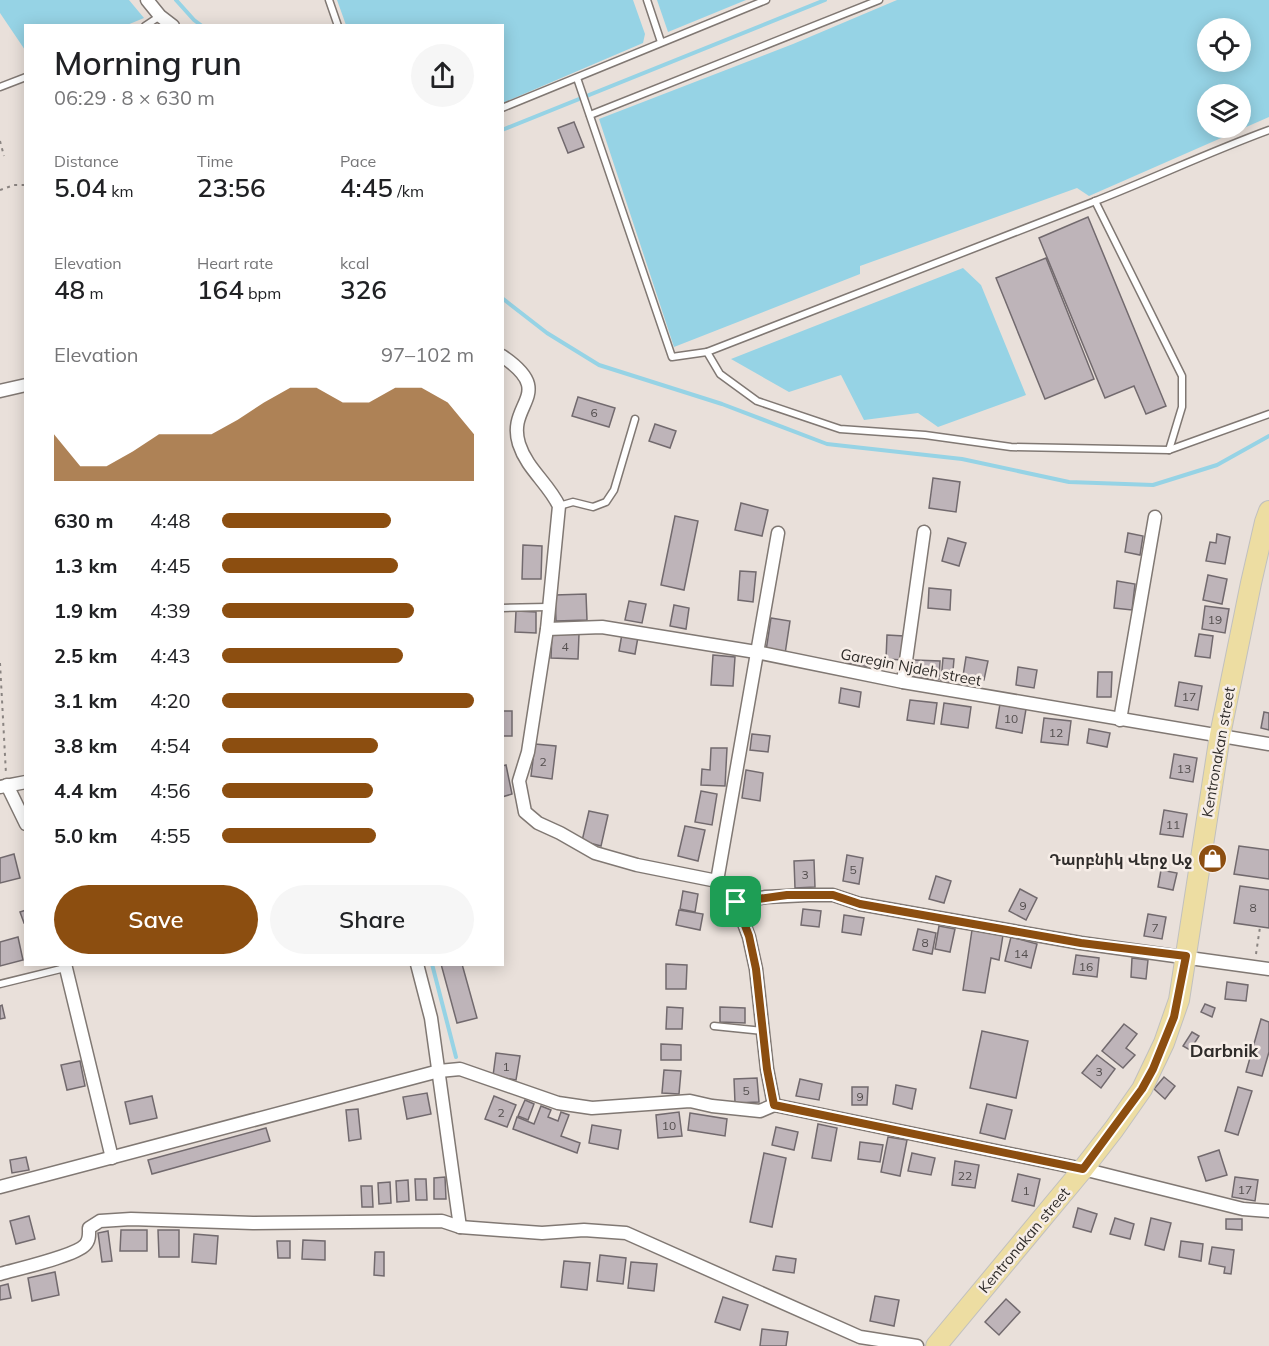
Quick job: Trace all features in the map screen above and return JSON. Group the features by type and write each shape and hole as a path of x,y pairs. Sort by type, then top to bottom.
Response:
{"main road":[{"name":"Kentronakan street","path":"936,1346 1083,1169 1142,1089 1153,1069 1174,1017 1186,956 1220,735 1251,583 1269,511"}],"street":[{"path":"147,0 160,16 170,24"},
{"path":"504,357 521,370 529,384 529,397 517,423 518,442 527,462 552,490 559,506 547,629 528,752 519,782 525,812 538,823 595,854 717,881 736,902 749,936 756,969 767,1069 774,1105"},
{"path":"0,391 24,385"},
{"path":"1120,720 1155,517"},
{"path":"903,682 924,532"},
{"path":"717,881 778,533"},
{"name":"Garegin Njdeh street","path":"547,629 602,627 756,652 903,682 1269,744"},
{"path":"24,782 3,786 24,821"},
{"path":"736,902 787,895 833,895 860,904 1081,943 1269,969"},
{"path":"65,966 112,1158"},
{"path":"418,966 431,1018 460,1227"},
{"path":"0,1187 439,1071 460,1069 558,1103 592,1108 690,1101 712,1106 760,1111 774,1105 1083,1169 1243,1209 1269,1211"},
{"path":"0,1274 84,1247 89,1239 89,1228 100,1221 131,1219 253,1223 442,1221 460,1227 542,1233 584,1230 626,1233 860,1337 917,1346"}],"lane":[{"path":"329,0 337,24"},
{"path":"647,0 661,42"},
{"path":"504,107 766,0"},
{"path":"590,115 879,0"},
{"path":"148,24 160,16"},
{"path":"0,87 24,78"},
{"path":"577,78 672,357 707,352 869,287 1095,201 1269,130"},
{"path":"1095,201 1182,376 1182,407 1169,450"},
{"path":"707,352 720,374 757,400 840,429 925,435 1011,447 1169,450 1269,414"},
{"path":"559,506 573,502 593,507 606,502 614,490 635,419"},
{"path":"504,608 549,607"},
{"path":"0,984 65,966"},
{"path":"714,1026 763,1031"}],"path":[{"path":"0,141 4,156"},
{"path":"0,190 14,185 24,185"},
{"path":"0,663 3,786"},
{"path":"1255,966 1260,927"}],"water":[{"path":"0,0 129,0 144,18 129,24 24,24 24,49 0,13"},
{"path":"337,0 633,0 645,34 643,43 504,103 504,24 346,24"},
{"path":"657,0 746,0 668,32"},
{"path":"897,0 1269,0 1269,117 1251,125 1251,84 1197,84 1197,138 1221,138 1089,196 1077,188 860,266 860,274 674,347 599,119 793,44"},
{"path":"963,268 981,285 1026,395 938,427 918,413 864,420 841,375 789,392 731,359"}],"building":[{"path":"574,122 584,147 568,153 558,128"},
{"path":"1088,217 1166,406 1146,414 1134,386 1105,398 1039,238"},
{"path":"1046,258 1094,379 1045,399 996,278"},
{"path":"578,397 615,408 609,427 572,416"},
{"path":"655,424 676,431 670,448 649,441"},
{"path":"933,478 960,482 956,512 929,508"},
{"path":"741,503 768,510 762,536 735,530"},
{"path":"675,516 698,521 684,590 661,585"},
{"path":"1128,533 1143,536 1140,555 1125,552"},
{"path":"1217,534 1230,537 1225,564 1206,561 1210,542 1216,543"},
{"path":"948,538 966,543 959,566 942,561"},
{"path":"523,545 542,546 541,579 522,579"},
{"path":"740,571 756,572 753,602 738,600"},
{"path":"1208,575 1227,579 1222,604 1203,600"},
{"path":"1117,581 1135,584 1132,610 1114,608"},
{"path":"929,588 951,590 950,610 928,608"},
{"path":"586,594 587,620 556,621 555,595"},
{"path":"629,601 646,604 642,623 625,620"},
{"path":"674,605 689,608 686,629 670,626"},
{"path":"1205,606 1229,609 1225,633 1202,629"},
{"path":"516,611 536,612 536,633 515,632"},
{"path":"771,618 790,621 785,654 766,651"},
{"path":"552,633 579,634 578,659 551,658"},
{"path":"622,634 638,637 635,654 619,651"},
{"path":"1199,634 1213,636 1210,658 1195,656"},
{"path":"887,635 904,636 903,660 886,659"},
{"path":"713,655 735,657 733,686 711,685"},
{"path":"847,655 871,659 869,667 846,663"},
{"path":"966,657 988,661 984,680 963,676"},
{"path":"943,658 954,659 952,682 941,681"},
{"path":"915,660 940,661 939,679 914,678"},
{"path":"1018,667 1037,670 1034,688 1016,685"},
{"path":"1098,672 1112,672 1111,697 1097,697"},
{"path":"1179,682 1202,686 1198,710 1175,706"},
{"path":"841,688 861,692 859,707 839,703"},
{"path":"910,700 937,703 934,724 907,720"},
{"path":"944,703 971,707 968,728 941,724"},
{"path":"1000,704 1026,709 1022,733 996,728"},
{"path":"504,711 512,711 512,736 504,736"},
{"path":"1264,712 1269,713 1269,730 1261,728"},
{"path":"1044,718 1071,721 1068,745 1041,742"},
{"path":"1089,729 1110,733 1107,747 1087,743"},
{"path":"752,734 770,736 768,752 750,750"},
{"path":"535,744 556,746 552,779 531,776"},
{"path":"711,748 727,748 725,786 701,785 702,769 710,770"},
{"path":"1174,754 1197,758 1193,782 1170,778"},
{"path":"506,765 512,794 504,796 504,766"},
{"path":"746,770 763,773 760,801 742,798"},
{"path":"701,791 717,794 712,825 695,822"},
{"path":"1164,810 1187,814 1183,837 1160,834"},
{"path":"589,811 608,815 601,846 582,841"},
{"path":"685,826 705,830 698,861 678,856"},
{"path":"1239,846 1269,850 1269,879 1234,874"},
{"path":"14,854 20,878 0,883 0,858"},
{"path":"847,855 863,858 859,884 843,881"},
{"path":"814,860 815,887 795,888 794,861"},
{"path":"1161,870 1177,873 1173,890 1158,887"},
{"path":"936,876 951,881 944,903 929,899"},
{"path":"1240,886 1269,890 1269,928 1234,923"},
{"path":"1020,889 1037,898 1026,920 1009,911"},
{"path":"683,891 698,894 695,912 680,909"},
{"path":"803,909 821,911 819,927 801,925"},
{"path":"679,910 703,914 700,930 676,925"},
{"path":"24,911 24,923 20,912"},
{"path":"1148,914 1166,917 1162,939 1144,936"},
{"path":"844,915 864,918 861,935 842,932"},
{"path":"939,926 955,929 950,952 935,949"},
{"path":"918,929 936,933 932,954 913,950"},
{"path":"972,930 1003,935 999,960 991,958 985,993 963,990"},
{"path":"18,937 23,960 0,966 0,942"},
{"path":"1011,937 1037,944 1031,968 1005,961"},
{"path":"1076,955 1099,958 1097,977 1073,974"},
{"path":"1132,958 1148,960 1146,979 1131,977"},
{"path":"666,964 687,965 686,989 666,989"},
{"path":"442,966 463,966 477,1018 457,1023"},
{"path":"1227,982 1248,985 1246,1001 1225,999"},
{"path":"1205,1004 1215,1008 1212,1017 1201,1012"},
{"path":"2,1005 5,1018 0,1019 0,1006"},
{"path":"667,1007 683,1008 682,1029 666,1029"},
{"path":"720,1007 745,1008 745,1023 720,1022"},
{"path":"1261,1019 1269,1022 1269,1052 1262,1076 1246,1072"},
{"path":"1124,1024 1137,1034 1126,1048 1135,1055 1123,1068 1102,1051"},
{"path":"982,1031 1028,1041 1016,1098 970,1088"},
{"path":"1192,1032 1199,1036 1190,1050 1183,1046"},
{"path":"661,1044 681,1045 681,1060 661,1060"},
{"path":"496,1053 520,1056 516,1080 493,1076"},
{"path":"1097,1055 1115,1069 1101,1088 1082,1073"},
{"path":"80,1061 85,1086 67,1090 61,1065"},
{"path":"664,1070 681,1071 679,1094 662,1093"},
{"path":"1164,1077 1175,1086 1165,1099 1154,1089"},
{"path":"757,1078 759,1102 735,1103 734,1079"},
{"path":"800,1079 822,1084 819,1100 796,1096"},
{"path":"896,1085 916,1089 912,1109 893,1104"},
{"path":"852,1087 868,1087 867,1105 852,1105"},
{"path":"1238,1087 1252,1091 1238,1135 1225,1131"},
{"path":"427,1093 431,1114 407,1119 403,1097"},
{"path":"152,1096 157,1118 130,1124 125,1102"},
{"path":"494,1096 516,1105 507,1127 485,1119"},
{"path":"525,1100 534,1104 528,1120 518,1116"},
{"path":"987,1104 1012,1110 1005,1139 980,1133"},
{"path":"541,1106 551,1110 548,1117 558,1121 561,1112 569,1115 561,1136 580,1143 577,1153 513,1129 517,1117 534,1124"},
{"path":"358,1109 361,1139 349,1141 346,1110"},
{"path":"679,1112 682,1136 658,1138 656,1115"},
{"path":"690,1113 727,1119 725,1136 688,1130"},
{"path":"818,1124 837,1128 831,1161 812,1158"},
{"path":"592,1125 621,1130 618,1149 589,1143"},
{"path":"776,1127 798,1132 794,1150 772,1145"},
{"path":"266,1128 270,1141 152,1174 148,1160"},
{"path":"888,1137 907,1140 900,1176 881,1172"},
{"path":"860,1142 883,1145 880,1162 858,1159"},
{"path":"1219,1150 1227,1175 1206,1181 1198,1157"},
{"path":"764,1153 786,1158 772,1227 750,1222"},
{"path":"912,1153 935,1158 931,1175 908,1171"},
{"path":"26,1157 29,1170 12,1173 10,1160"},
{"path":"955,1161 979,1165 975,1188 952,1185"},
{"path":"1018,1174 1040,1179 1034,1206 1012,1201"},
{"path":"445,1177 446,1199 434,1199 434,1178"},
{"path":"1235,1177 1258,1180 1255,1201 1232,1197"},
{"path":"415,1179 426,1179 427,1200 416,1200"},
{"path":"408,1180 409,1201 397,1202 396,1181"},
{"path":"390,1182 391,1203 379,1204 378,1183"},
{"path":"361,1186 372,1186 373,1207 362,1207"},
{"path":"1078,1208 1097,1214 1091,1232 1073,1227"},
{"path":"29,1216 35,1239 16,1244 10,1221"},
{"path":"1115,1218 1134,1224 1130,1239 1110,1234"},
{"path":"1151,1218 1171,1223 1164,1250 1145,1245"},
{"path":"1226,1219 1242,1219 1242,1230 1226,1229"},
{"path":"121,1230 147,1230 147,1251 120,1251"},
{"path":"158,1230 179,1230 179,1257 159,1257"},
{"path":"108,1231 112,1261 102,1262 98,1233"},
{"path":"194,1234 218,1236 216,1264 192,1262"},
{"path":"303,1240 325,1241 325,1260 302,1259"},
{"path":"277,1241 290,1241 290,1258 278,1258"},
{"path":"1181,1241 1203,1244 1201,1261 1179,1257"},
{"path":"1212,1247 1234,1250 1231,1274 1224,1273 1225,1267 1209,1264"},
{"path":"375,1252 384,1252 384,1276 374,1275"},
{"path":"600,1255 626,1258 623,1284 597,1281"},
{"path":"776,1256 796,1259 794,1273 773,1270"},
{"path":"564,1261 590,1263 587,1290 561,1287"},
{"path":"631,1262 657,1264 654,1291 628,1288"},
{"path":"55,1272 59,1295 32,1301 28,1278"},
{"path":"8,1284 11,1298 0,1300 0,1286"},
{"path":"875,1296 899,1300 894,1326 870,1321"},
{"path":"723,1297 748,1305 740,1330 715,1322"},
{"path":"1006,1299 1020,1312 999,1335 985,1322"},
{"path":"762,1329 788,1332 786,1346 760,1346"}],"waterway":[{"path":"176,0 199,24"},
{"path":"504,129 825,0"},
{"path":"504,300 547,333 599,365 722,404 827,444 962,459 1069,482 1153,485 1217,465 1269,436"},
{"path":"433,966 456,1057"}],"place":[{"name":"Դարբնիկ Վերջ Աջ","path":"1213,859"}],"district":[{"name":"Darbnik","path":"1224,1050"}],"route":[{"path":"787,895 833,895 860,904 1081,943 1186,956 1179,1000 1164,1043 1142,1089 1083,1169 774,1105 767,1069 756,969 749,936 736,902 787,895"}]}
